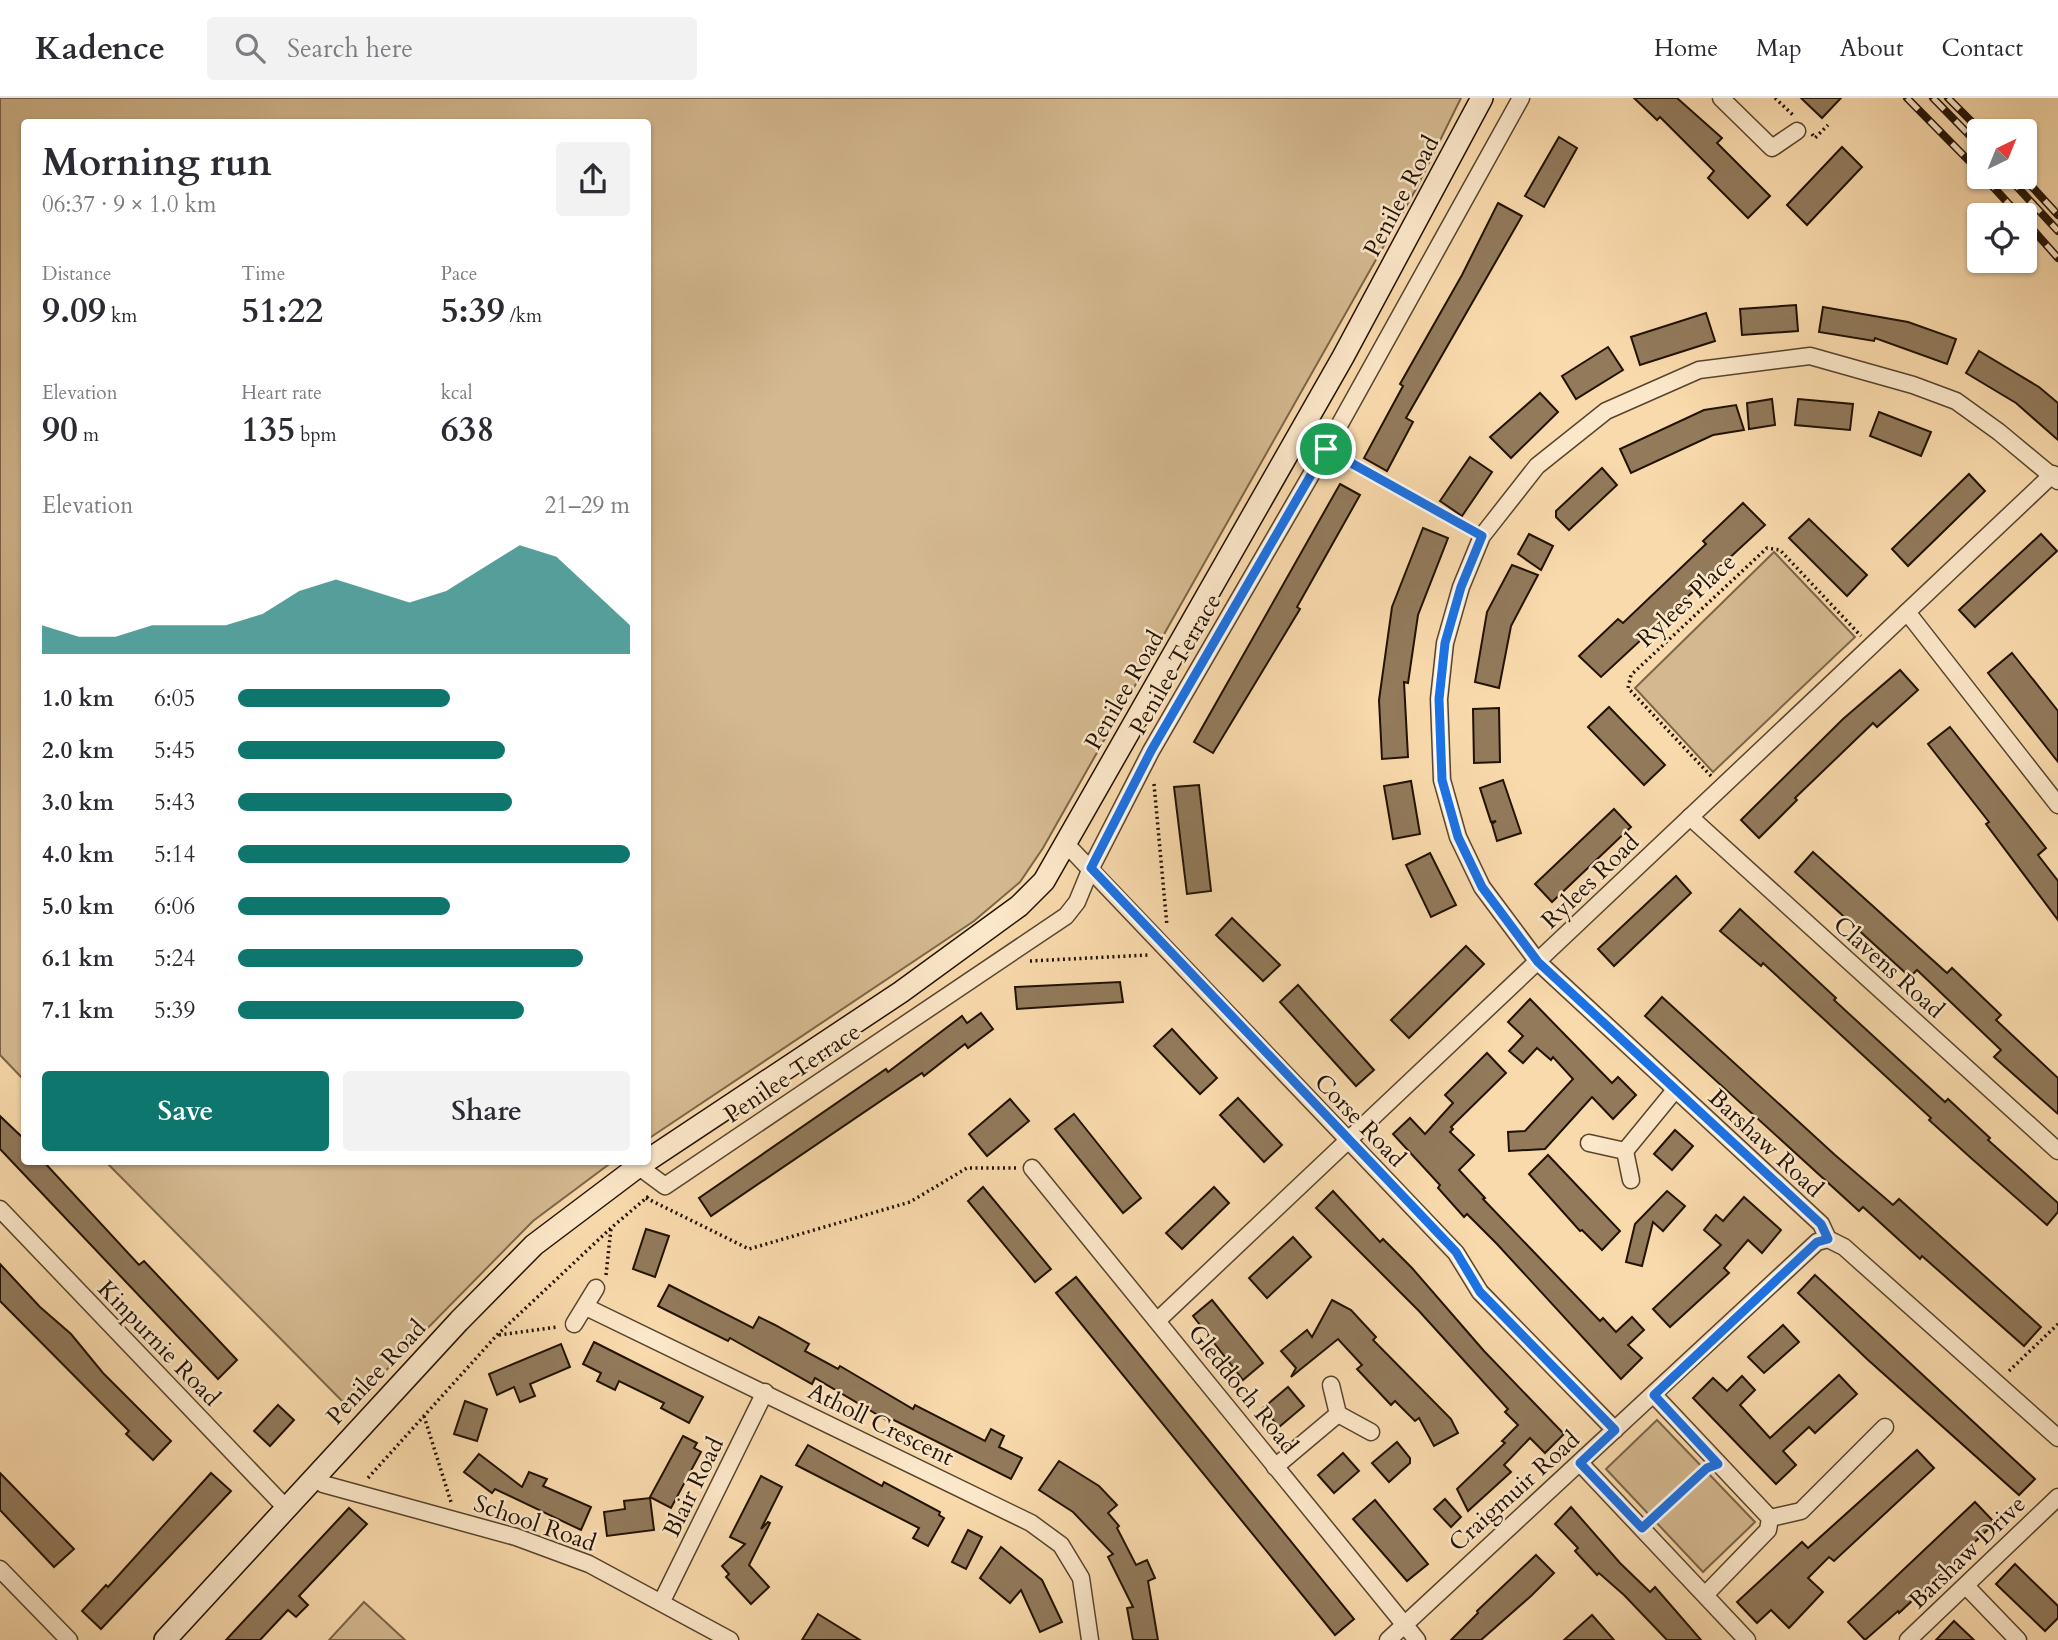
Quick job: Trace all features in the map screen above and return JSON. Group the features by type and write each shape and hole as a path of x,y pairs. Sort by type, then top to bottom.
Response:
{"street":[{"name":"Penilee Road","path":"651,1158 901,992 1019,906 1044,881 1067,845 1343,357 1482,98"},
{"name":"Penilee Terrace","path":"665,1185 1066,916 1077,902 1091,868 1158,739 1326,449 1521,98"},
{"path":"1721,98 1772,148 1797,131"},
{"name":"Barshaw Road","path":"2056,477 1956,401 1913,385 1810,356 1699,370 1606,411 1537,466 1482,536 1461,587 1445,643 1439,699 1442,780 1458,837 1482,887 1538,962 1821,1224 1828,1239 1844,1247 2058,1438"},
{"name":"Rylees Road","path":"1158,1320 1908,612 2056,477"},
{"path":"1908,612 2058,805"},
{"name":"Clavens Road","path":"1690,817 2058,1151"},
{"name":"Corse Road","path":"1067,845 1456,1252 1480,1292 1615,1430"},
{"path":"1625,1151 1675,1090"},
{"path":"1589,1143 1625,1151"},
{"path":"1625,1151 1632,1180"},
{"name":"Penilee Road","path":"165,1640 459,1321 534,1245 640,1165"},
{"path":"645,1165 665,1185"},
{"name":"Gleddoch Road","path":"1032,1168 1417,1640"},
{"name":"Kinpurnie Road","path":"0,1209 286,1508"},
{"name":"Craigmuir Road","path":"1388,1640 1403,1623 1654,1395 1817,1242 1828,1239"},
{"path":"574,1324 596,1288"},
{"name":"Atholl Crescent","path":"586,1307 1031,1523 1061,1545 1081,1578 1090,1640"},
{"path":"1331,1385 1338,1415 1371,1432"},
{"name":"Blair Road","path":"662,1601 765,1392"},
{"path":"1654,1395 1770,1518"},
{"path":"1275,1467 1338,1415"},
{"path":"1770,1518 1801,1511 1885,1427"},
{"path":"1580,1463 1747,1640"},
{"name":"School Road","path":"315,1477 323,1484 516,1537 589,1564 730,1640"},
{"name":"Barshaw Drive","path":"1908,1640 2058,1497"},
{"path":"1705,1595 1768,1530 1770,1518"},
{"path":"0,1569 69,1640"},
{"path":"1966,1586 2018,1640"}],"path":[{"path":"1326,449 1482,536"},
{"name":"Rylees Place","path":"1723,788 1628,688 1631,675 1767,548 1780,550 1872,647"},
{"path":"646,1198 749,1249 910,1202 967,1168 1032,1168"},
{"path":"355,1493 497,1335 611,1227 665,1185"},
{"path":"596,1288 604,1290 611,1227"},
{"path":"497,1335 574,1324"},
{"path":"1997,1382 2058,1324"},
{"path":"424,1416 457,1521"},
{"path":"1642,1528 1707,1468 1718,1464"}],"shaded area":[{"path":"0,98 1461,98 1416,189 1043,848 1020,882 974,921 651,1137 651,119 21,119 21,1077 0,1055"},
{"path":"1774,552 1855,637 1713,772 1635,688"},
{"path":"109,1165 608,1165 533,1221 349,1408"},
{"path":"1657,1420 1755,1522 1703,1572 1606,1469"},
{"path":"364,1602 405,1640 329,1640"}],"building":[{"path":"1634,98 1677,98 1722,138 1717,143 1770,196 1748,218 1708,178 1714,171 1660,117 1657,120"},
{"path":"1801,98 1841,98 1822,118"},
{"path":"1559,137 1577,148 1544,207 1525,196"},
{"path":"1842,147 1862,167 1807,225 1787,205"},
{"path":"1498,203 1522,216 1406,418 1413,422 1387,471 1364,458 1403,386 1400,384 1462,275"},
{"path":"1796,305 1798,331 1742,335 1740,309"},
{"path":"1823,307 1908,322 1956,339 1947,364 1875,338 1874,341 1819,332"},
{"path":"1706,313 1715,341 1640,365 1631,337"},
{"path":"1608,347 1623,370 1576,399 1562,376"},
{"path":"1979,351 2039,387 2058,403 2058,440 2016,403 1966,373"},
{"path":"1540,393 1558,412 1511,458 1490,437"},
{"path":"1772,399 1775,425 1749,429 1747,403"},
{"path":"1798,399 1853,404 1850,430 1795,425"},
{"path":"1736,405 1744,430 1713,435 1631,473 1620,449 1704,410"},
{"path":"1879,412 1931,432 1921,456 1870,436"},
{"path":"1470,457 1492,472 1462,516 1440,501"},
{"path":"1602,468 1617,485 1569,530 1556,517 1556,511"},
{"path":"1969,474 1985,491 1908,566 1892,549"},
{"path":"1340,484 1360,495 1297,607 1300,609 1213,753 1194,742"},
{"path":"1743,503 1765,525 1601,677 1579,656 1618,619 1623,623 1706,544 1703,541"},
{"path":"1809,519 1867,575 1847,596 1789,538"},
{"path":"1423,528 1448,538 1418,615 1408,683 1404,682 1408,757 1382,759 1379,700 1392,607"},
{"path":"1529,534 1553,546 1541,570 1518,554"},
{"path":"2041,534 2057,551 1975,627 1959,610"},
{"path":"1512,565 1538,575 1511,626 1499,688 1475,682 1487,612"},
{"path":"2012,653 2058,711 2058,762 1988,673"},
{"path":"1900,670 1918,690 1877,727 1873,723 1795,798 1797,800 1759,838 1741,820 1843,719"},
{"path":"1609,707 1665,765 1644,785 1588,727"},
{"path":"1499,708 1500,762 1474,763 1473,709"},
{"path":"1950,727 2046,848 2038,855 2058,881 2058,920 1986,824 1989,822 1928,744"},
{"path":"1503,780 1521,833 1497,841 1492,824 1496,821 1491,822 1480,788"},
{"path":"1411,781 1420,834 1393,839 1384,786"},
{"path":"1199,785 1211,891 1187,894 1174,787"},
{"path":"1614,809 1631,827 1552,902 1535,884"},
{"path":"1813,852 1947,973 1952,968 2001,1015 1996,1020 2058,1078 2058,1114 1994,1057 2001,1050 1917,970 1910,977 1795,872"},
{"path":"1430,853 1456,905 1431,917 1406,865"},
{"path":"1676,876 1691,893 1614,966 1598,949"},
{"path":"1740,909 1836,998 1834,1000 1945,1102 1948,1099 1990,1138 1988,1140 2058,1203 2058,1212 2047,1225 1929,1120 1931,1118 1763,963 1761,966 1720,931"},
{"path":"1232,918 1280,965 1263,981 1216,935"},
{"path":"1466,946 1484,964 1409,1038 1391,1020"},
{"path":"1120,982 1123,1002 1017,1009 1015,987"},
{"path":"1298,985 1374,1070 1356,1086 1280,1002"},
{"path":"1662,997 1835,1155 1893,1205 1899,1199 2041,1327 2024,1346 1922,1256 1920,1259 1863,1207 1859,1211 1645,1016"},
{"path":"1530,999 1612,1083 1618,1077 1636,1095 1613,1119 1592,1097 1545,1149 1509,1151 1508,1132 1525,1131 1573,1079 1553,1057 1551,1060 1537,1048 1523,1063 1509,1051 1523,1036 1508,1022"},
{"path":"981,1013 993,1029 968,1048 965,1044 924,1076 922,1073 711,1216 699,1198 886,1069 888,1072 962,1016 967,1023"},
{"path":"1172,1029 1217,1078 1200,1094 1154,1046"},
{"path":"1487,1053 1506,1073 1451,1127 1453,1129 1450,1132 1474,1155 1459,1170 1485,1198 1483,1199 1600,1321 1603,1318 1616,1332 1632,1317 1644,1330 1628,1345 1642,1358 1621,1379 1497,1244 1467,1214 1464,1217 1438,1188 1440,1185 1393,1134 1410,1118 1425,1134 1453,1103 1445,1095"},
{"path":"1238,1098 1282,1145 1264,1162 1220,1115"},
{"path":"1010,1099 1029,1121 987,1156 969,1134"},
{"path":"1074,1114 1141,1198 1123,1213 1055,1129"},
{"path":"0,1116 21,1136 21,1165 47,1165 139,1265 144,1261 237,1360 218,1379 0,1149"},
{"path":"1675,1130 1693,1146 1672,1170 1654,1154"},
{"path":"1548,1155 1620,1231 1602,1250 1580,1231 1529,1174"},
{"path":"983,1187 1051,1269 1035,1282 968,1201"},
{"path":"1214,1187 1229,1203 1182,1249 1166,1233"},
{"path":"1333,1191 1380,1242 1383,1239 1412,1268 1484,1351 1564,1434 1545,1453 1530,1438 1504,1465 1511,1472 1468,1511 1457,1489 1505,1443 1502,1441 1518,1425 1505,1412 1508,1409 1419,1311 1316,1208"},
{"path":"1667,1191 1685,1206 1663,1231 1653,1222 1642,1266 1626,1262 1635,1224"},
{"path":"1744,1197 1781,1230 1762,1253 1748,1240 1724,1268 1729,1273 1670,1327 1653,1309 1721,1245 1704,1230 1716,1215 1723,1221"},
{"path":"646,1229 669,1236 655,1277 633,1269"},
{"path":"1293,1237 1311,1257 1267,1298 1249,1278"},
{"path":"0,1264 40,1307 71,1334 103,1373 171,1441 153,1460 126,1434 129,1431 0,1301"},
{"path":"1815,1275 2035,1479 2019,1495 1867,1359 1798,1293"},
{"path":"1076,1277 1354,1619 1335,1635 1056,1293"},
{"path":"669,1285 753,1328 759,1317 775,1325 809,1344 805,1351 838,1369 840,1366 913,1409 915,1405 985,1441 991,1429 1004,1436 999,1447 1022,1458 1011,1479 890,1418 888,1421 815,1378 812,1384 730,1338 728,1341 658,1306"},
{"path":"1212,1300 1263,1363 1243,1380 1193,1316"},
{"path":"1332,1300 1351,1310 1376,1337 1373,1340 1451,1419 1458,1433 1434,1446 1419,1418 1415,1421 1395,1401 1391,1405 1357,1369 1362,1365 1338,1339 1291,1377 1296,1368 1281,1351 1307,1330 1312,1337"},
{"path":"1783,1325 1799,1342 1764,1373 1748,1357"},
{"path":"594,1342 703,1397 689,1423 661,1408 664,1403 619,1381 615,1390 597,1381 601,1373 583,1364"},
{"path":"561,1344 570,1367 530,1384 535,1396 520,1402 514,1387 497,1395 489,1374"},
{"path":"1839,1375 1857,1394 1815,1433 1809,1427 1783,1451 1796,1465 1776,1484 1693,1398 1713,1378 1727,1391 1742,1376 1755,1390 1740,1405 1770,1438"},
{"path":"1288,1387 1304,1406 1279,1427 1263,1408"},
{"path":"465,1401 487,1409 477,1441 454,1434"},
{"path":"278,1405 294,1420 270,1446 254,1431"},
{"path":"683,1436 697,1443 694,1448 701,1452 671,1508 650,1497"},
{"path":"1397,1442 1410,1458 1410,1463 1389,1482 1372,1463"},
{"path":"808,1445 882,1486 884,1482 940,1512 939,1515 944,1518 928,1546 913,1538 919,1528 796,1465"},
{"path":"1917,1450 1934,1468 1834,1561 1829,1557 1808,1578 1823,1592 1789,1628 1771,1610 1757,1623 1737,1602 1802,1542 1808,1548"},
{"path":"1343,1453 1359,1471 1334,1493 1318,1475"},
{"path":"479,1454 522,1487 529,1472 547,1479 543,1486 591,1507 581,1530 495,1489 492,1493 464,1472"},
{"path":"1059,1461 1099,1486 1117,1505 1108,1513 1119,1526 1117,1528 1136,1565 1147,1560 1155,1578 1148,1581 1158,1640 1133,1640 1127,1608 1133,1607 1108,1557 1113,1554 1073,1512 1039,1490"},
{"path":"0,1473 74,1549 54,1567 0,1510"},
{"path":"211,1473 231,1491 101,1629 82,1611 106,1585 108,1587"},
{"path":"761,1476 782,1487 761,1529 770,1523 749,1565 769,1587 751,1604 726,1577 729,1574 722,1566 745,1544 730,1537"},
{"path":"650,1498 654,1530 607,1536 604,1512 625,1509 624,1501"},
{"path":"1445,1499 1461,1517 1451,1527 1434,1509"},
{"path":"1375,1500 1428,1564 1407,1581 1353,1519"},
{"path":"1975,1502 1995,1523 1899,1613 1898,1611 1865,1640 1848,1622"},
{"path":"1571,1507 1620,1563 1650,1592 1655,1587 1701,1640 1667,1640 1624,1595 1599,1573 1597,1575 1575,1551 1578,1548 1555,1524"},
{"path":"349,1508 367,1524 299,1596 308,1605 296,1617 288,1610 260,1640 226,1640"},
{"path":"968,1530 982,1537 966,1569 952,1562"},
{"path":"1001,1547 1042,1580 1062,1622 1040,1632 1021,1590 1010,1603 980,1578"},
{"path":"1536,1555 1554,1573 1531,1596 1481,1640 1451,1640 1477,1611"},
{"path":"2015,1564 2058,1606 2058,1618 2045,1631 1996,1584"},
{"path":"818,1614 860,1640 802,1640"},
{"path":"1592,1615 1614,1640 1564,1640"},
{"path":"1954,1621 1974,1640 1936,1640"}],"railway":[{"path":"1907,98 1967,159"},
{"path":"1933,98 1967,133"},
{"path":"1948,98 1969,119"},
{"path":"1995,189 2008,203"},
{"path":"2019,189 2058,231"},
{"path":"2034,189 2058,215"},
{"path":"2037,234 2058,258"}],"route":[{"path":"1326,449 1482,536 1461,587 1445,643 1439,699 1442,780 1458,837 1482,887 1538,962 1826,1231 1828,1239 1817,1242 1654,1395 1718,1464 1707,1468 1642,1528 1580,1463 1615,1430 1480,1292 1456,1252 1091,868 1151,751 1326,449"}]}
